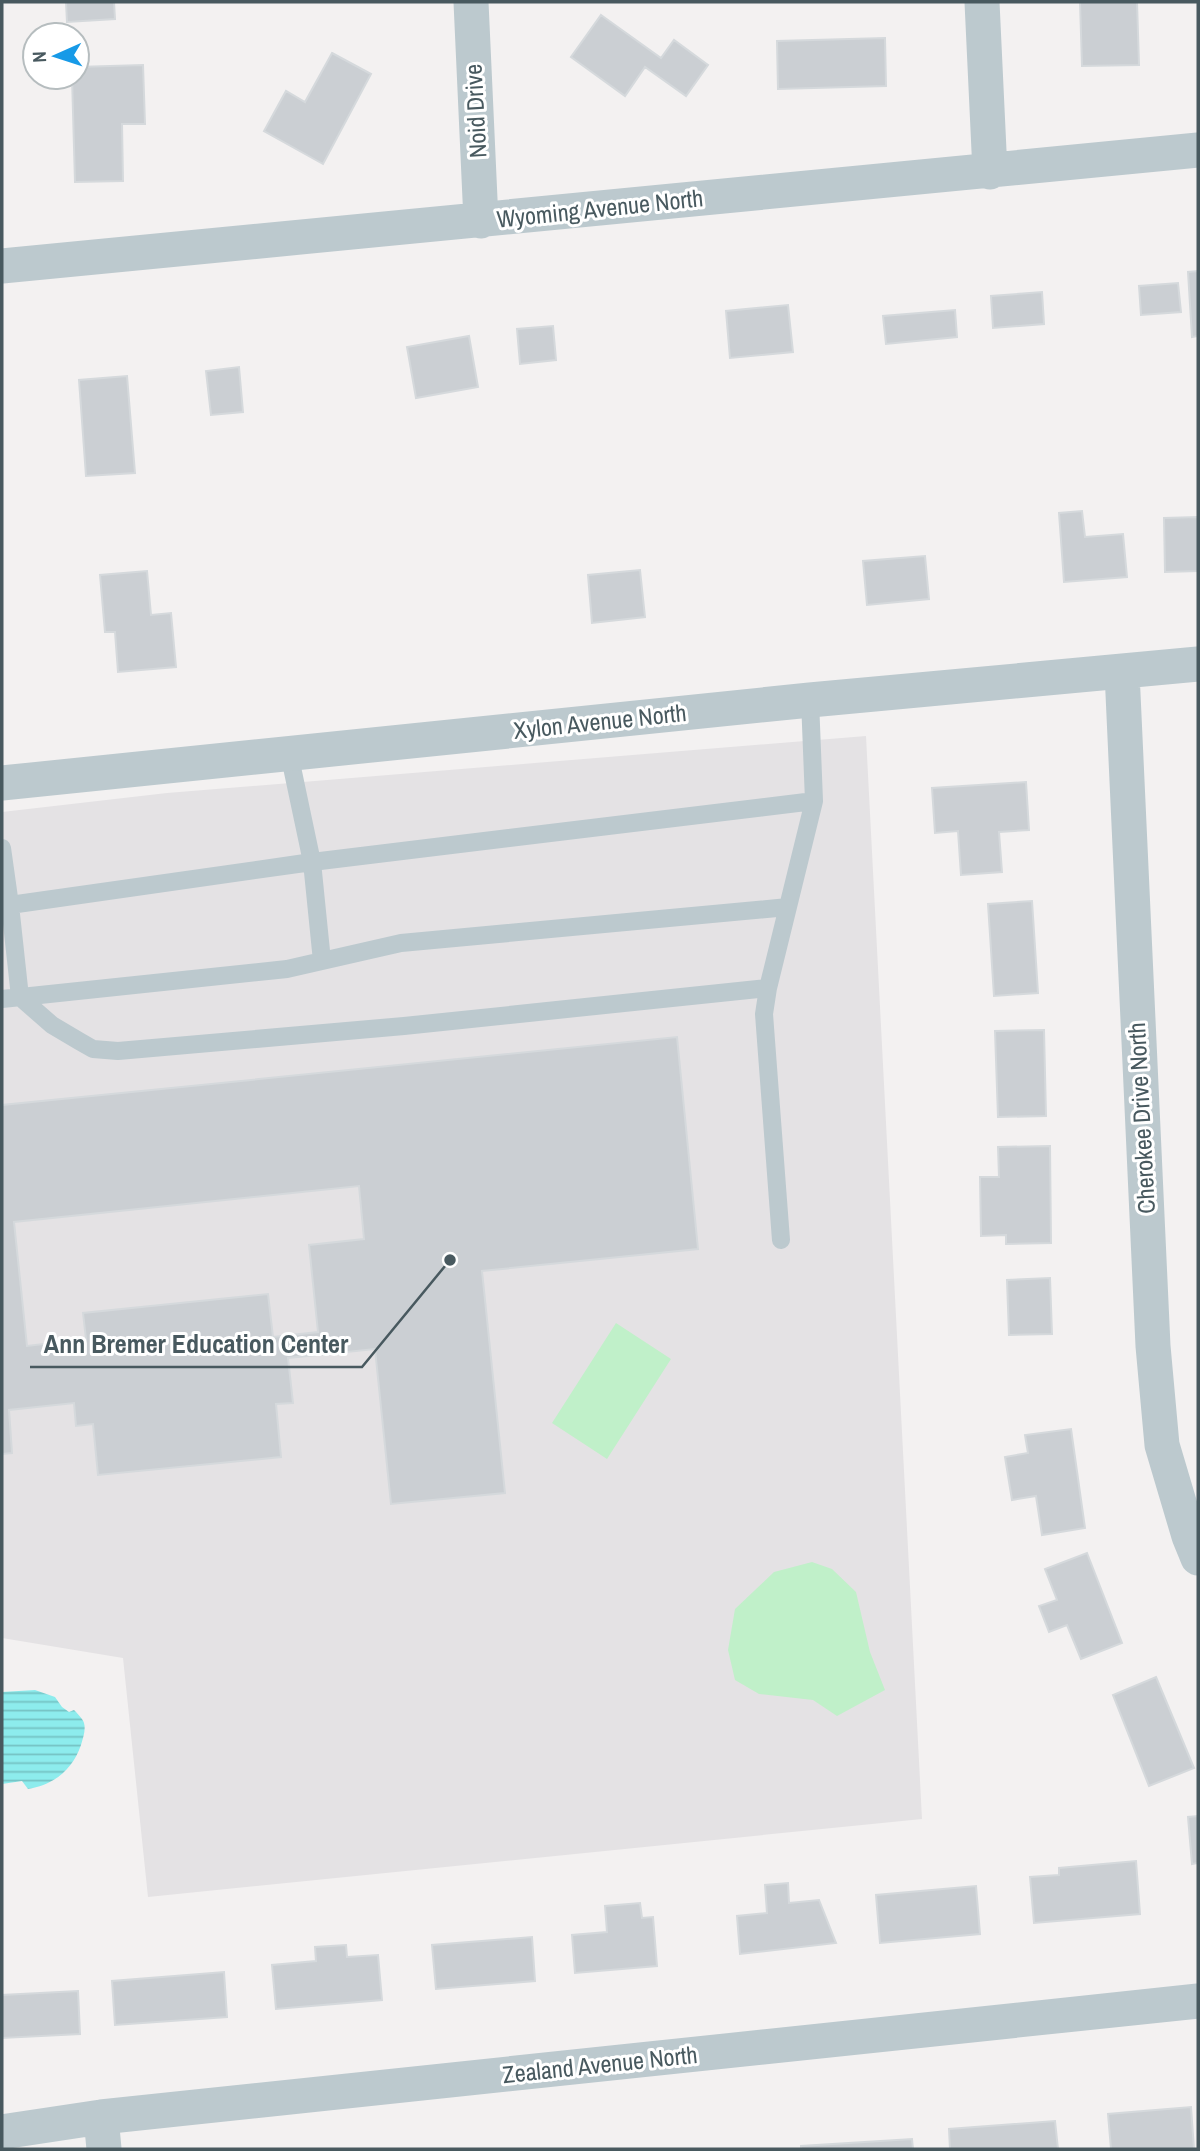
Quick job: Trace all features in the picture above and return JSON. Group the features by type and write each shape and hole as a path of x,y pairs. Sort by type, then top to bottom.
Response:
{"street":[{"name":"Noid Drive","path":"471,2 481,221"},
{"path":"982,2 990,172"},
{"name":"Wyoming Avenue North","path":"2,266 1198,150"},
{"name":"Xylon Avenue North","path":"2,783 810,700 1198,664"},
{"name":"Cherokee Drive North","path":"1122,672 1153,1346 1162,1445 1198,1558"},
{"name":"Zealand Avenue North","path":"2,2132 102,2133 1198,2001"}],"lane":[{"path":"781,1240 764,1014 814,801 810,700"},
{"path":"289,753 312,862 322,961"},
{"path":"6,906 312,862 814,801"},
{"path":"2,848 6,906 20,997 52,1025 93,1049 118,1051 404,1026 768,988"},
{"path":"2,999 287,969 401,943 788,907"}],"shaded area":[{"path":"866,736 922,1819 148,1897 123,1658 2,1638 2,812 167,793"}],"green space":[{"path":"616,1323 671,1359 607,1459 552,1423"},
{"path":"812,1562 832,1569 856,1592 870,1652 885,1690 837,1716 813,1700 759,1694 735,1680 728,1650 735,1609 774,1572"}],"water":[{"path":"35,1690 55,1697 62,1707 69,1712 74,1710 80,1716 85,1728 81,1745 68,1768 46,1784 28,1789 22,1781 2,1784 2,1692"}],"building":[{"path":"66,2 114,2 115,19 67,21"},
{"path":"1080,2 1137,2 1139,65 1082,66"},
{"path":"601,15 661,58 674,40 708,65 686,96 645,67 625,96 571,57"},
{"path":"885,38 886,86 778,89 777,41"},
{"path":"332,53 371,74 323,164 264,131 286,91 305,102"},
{"path":"143,65 145,124 122,124 123,181 75,182 72,91 91,91 91,67"},
{"path":"1198,271 1198,336 1192,337 1188,272"},
{"path":"1178,283 1181,312 1141,315 1139,286"},
{"path":"1042,292 1044,324 993,328 991,296"},
{"path":"788,305 793,352 730,358 726,311"},
{"path":"955,310 957,337 886,344 883,316"},
{"path":"553,326 556,360 520,364 517,329"},
{"path":"469,336 478,387 416,398 407,347"},
{"path":"239,367 243,412 211,415 206,371"},
{"path":"127,376 135,473 86,476 79,380"},
{"path":"1082,511 1085,537 1123,534 1127,577 1064,582 1059,513"},
{"path":"1198,517 1198,571 1165,572 1164,518"},
{"path":"925,556 929,599 867,605 863,561"},
{"path":"640,570 645,617 592,623 588,575"},
{"path":"147,571 151,615 171,613 176,667 118,672 115,632 105,632 100,575"},
{"path":"1026,782 1029,830 999,832 1002,872 961,875 958,831 935,833 932,788"},
{"path":"1032,901 1038,993 994,996 988,904"},
{"path":"1044,1030 1046,1116 998,1117 995,1031"},
{"path":"677,1037 698,1249 482,1271 505,1493 391,1504 375,1349 288,1358 293,1403 276,1404 281,1457 98,1475 93,1424 76,1426 74,1403 9,1410 12,1453 2,1454 2,1105","holes":["359,1186 364,1239 309,1245 318,1332 273,1337 268,1294 83,1313 86,1339 27,1346 14,1222"]},
{"path":"1050,1146 1051,1243 1006,1244 1006,1235 981,1236 980,1177 999,1177 998,1147"},
{"path":"1050,1278 1052,1334 1009,1335 1007,1280"},
{"path":"1071,1429 1085,1528 1042,1535 1036,1496 1012,1500 1005,1457 1028,1453 1025,1435"},
{"path":"1087,1553 1122,1643 1081,1659 1067,1625 1049,1632 1039,1606 1057,1600 1045,1569"},
{"path":"1156,1677 1194,1768 1149,1786 1113,1695"},
{"path":"1198,1816 1198,1863 1192,1864 1188,1817"},
{"path":"1136,1861 1140,1914 1034,1923 1030,1877 1059,1875 1059,1868"},
{"path":"788,1883 789,1903 819,1900 836,1943 740,1954 737,1916 767,1913 765,1885"},
{"path":"976,1886 980,1934 880,1943 876,1895"},
{"path":"640,1903 642,1918 653,1917 657,1966 575,1973 572,1935 607,1932 605,1906"},
{"path":"532,1937 535,1981 436,1989 432,1945"},
{"path":"346,1945 347,1957 378,1955 382,2000 276,2009 272,1965 316,1961 315,1947"},
{"path":"224,1972 227,2017 115,2025 112,1981"},
{"path":"78,1991 80,2034 2,2038 2,1995"},
{"path":"1191,2107 1194,2149 1111,2149 1108,2114"},
{"path":"1055,2121 1058,2149 950,2149 949,2129"},
{"path":"912,2139 913,2149 801,2149 801,2146"}],"place":[{"name":"Ann Bremer Education Center","path":"450,1260"}]}
